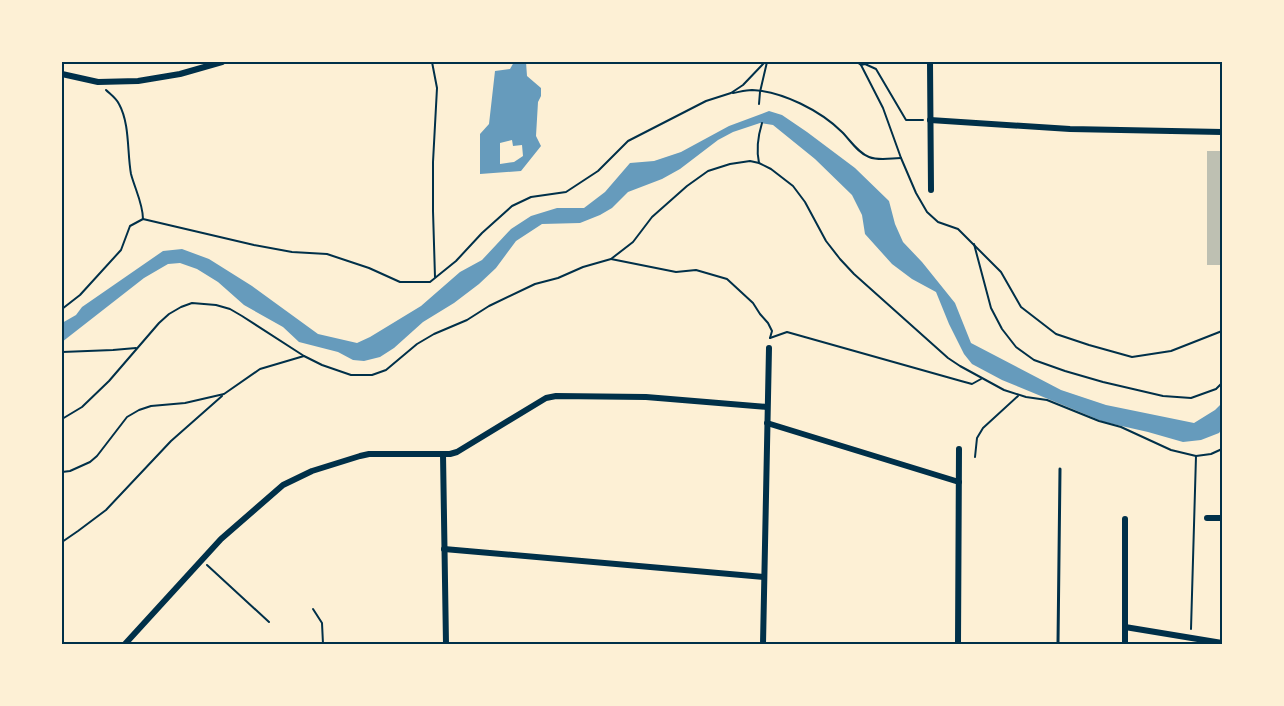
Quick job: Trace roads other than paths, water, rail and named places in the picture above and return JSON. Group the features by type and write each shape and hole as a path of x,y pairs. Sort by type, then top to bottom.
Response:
{"street":[{"path":"62,74 98,82 138,81 180,74 220,62"},
{"path":"930,62 931,190"},
{"path":"930,120 1070,129 1222,132"},
{"path":"763,645 768,348"},
{"path":"125,645 227,533 276,489 312,471 369,454 450,454 457,452 546,398 556,396 646,397 767,407"},
{"path":"767,423 959,482"},
{"path":"958,645 959,449"},
{"path":"443,454 446,645"},
{"path":"1207,518 1222,518"},
{"path":"1125,519 1125,645"},
{"path":"444,549 764,577"},
{"path":"1125,627 1222,643"}],"lane":[{"path":"1058,645 1060,469"}],"water":[{"path":"514,62 526,62 527,76 541,88 536,136 541,146 521,171 480,174 480,134 489,124 495,71 510,69","holes":["512,140 513,146 522,145 523,156 514,162 500,164 500,143"]},
{"path":"769,111 782,115 855,168 889,201 903,242 955,303 971,343 1061,390 1106,405 1194,423 1222,403 1222,429 1219,433 1201,440 1183,442 1104,422 1002,380 972,364 964,354 949,324 936,292 912,279 892,264 865,234 862,215 852,195 815,159 773,125 760,123 718,140 680,169 662,179 628,192 612,208 600,215 580,223 542,224 516,241 496,268 479,284 423,322 394,348 380,357 364,361 353,360 338,352 299,342 283,327 244,305 218,282 197,269 180,263 168,264 144,278 62,342 62,323 76,315 82,307 163,251 182,249 209,259 252,286 318,334 357,343 421,306 460,272 482,260 511,229 531,216 557,208 584,208 605,192 630,163 654,161 681,152 729,126"}]}
